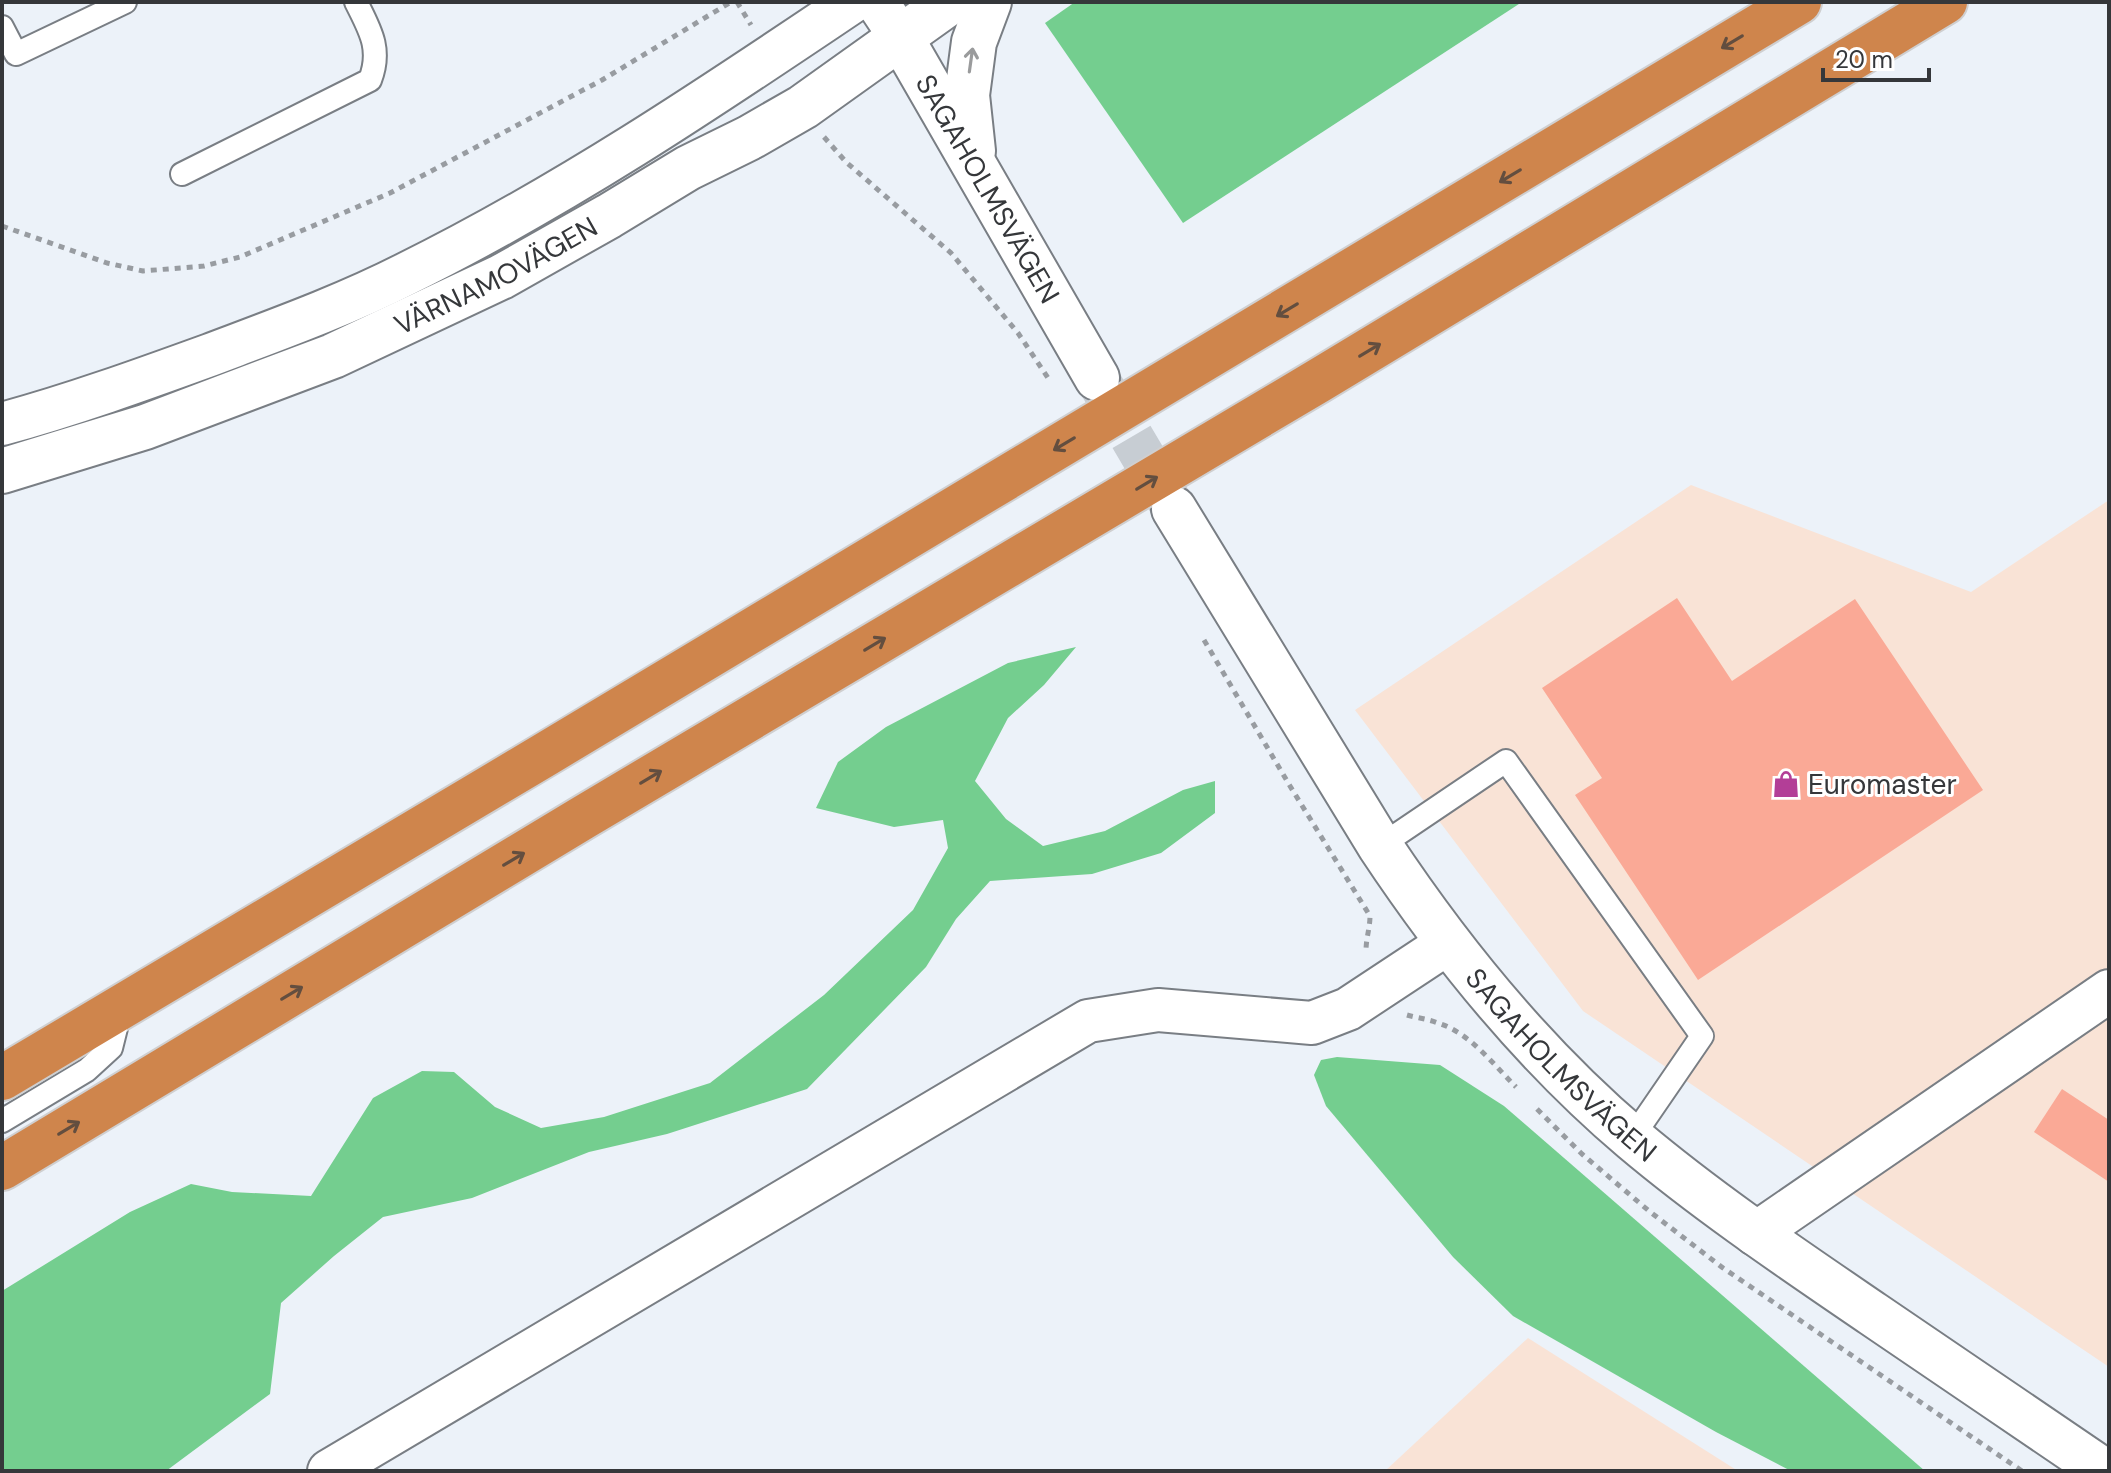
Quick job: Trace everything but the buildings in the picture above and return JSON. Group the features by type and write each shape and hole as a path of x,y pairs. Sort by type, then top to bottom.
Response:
{"highway":[{"path":"2,1078 1799,2"},
{"path":"2,1168 571,825 1305,389 1945,2"}],"street":[{"name":"VÄRNAMOVÄGEN","path":"2,424 166,371 316,315 405,275 487,232 658,131 852,2"},
{"name":"SAGAHOLMSVÄGEN","path":"877,2 901,38 1097,378"},
{"name":"VÄRNAMOVÄGEN","path":"2,471 145,427 333,356 501,277 688,168 803,107 950,2"},
{"path":"975,165 967,95 974,42 989,2"},
{"name":"SAGAHOLMSVÄGEN","path":"1174,509 1380,846 1448,943 1512,1021 1576,1087 1632,1138 1755,1234 2104,1471"},
{"path":"329,1471 1088,1021 1158,1010 1312,1023 1348,1009 1448,943"},
{"path":"1755,1234 2109,991"}],"lane":[{"path":"2,27 16,54 125,2"},
{"path":"182,174 370,80 376,64 373,38 356,2"},
{"path":"1380,846 1506,761 1702,1036 1632,1138"},
{"path":"2,1121 87,1070 111,1048 121,1007"}],"path":[{"path":"2,226 107,263 143,271 204,266 240,257 390,193 602,80 734,2 770,57"},
{"path":"803,107 821,134 846,162 951,253 1018,333 1056,390"}],"shaded area":[{"path":"1691,485 1971,592 2109,500 2109,1367 1583,1011 1355,710"},
{"path":"1528,1338 1738,1471 1385,1471"}],"green space":[{"path":"1075,2 1522,2 1183,223 1045,23"},
{"path":"1076,647 1044,685 1008,718 975,781 1006,819 1043,846 1105,831 1183,790 1215,781 1215,813 1161,853 1092,874 990,881 956,919 926,967 807,1089 667,1134 589,1152 472,1198 383,1217 281,1303 270,1394 166,1471 2,1471 2,1291 130,1212 191,1184 232,1192 311,1196 373,1098 422,1071 454,1072 495,1107 541,1128 604,1117 710,1083 824,995 913,910 948,848 943,820 894,827 816,808 838,762 886,727 1008,663"},
{"path":"1337,1057 1440,1065 1504,1106 1925,1471 1791,1471 1716,1432 1513,1316 1453,1257 1326,1106 1314,1075 1321,1060"}],"tunnel":[{"path":"1098,380 1174,509"}],"place":[{"name":"Euromaster","path":"1786,784"}]}
